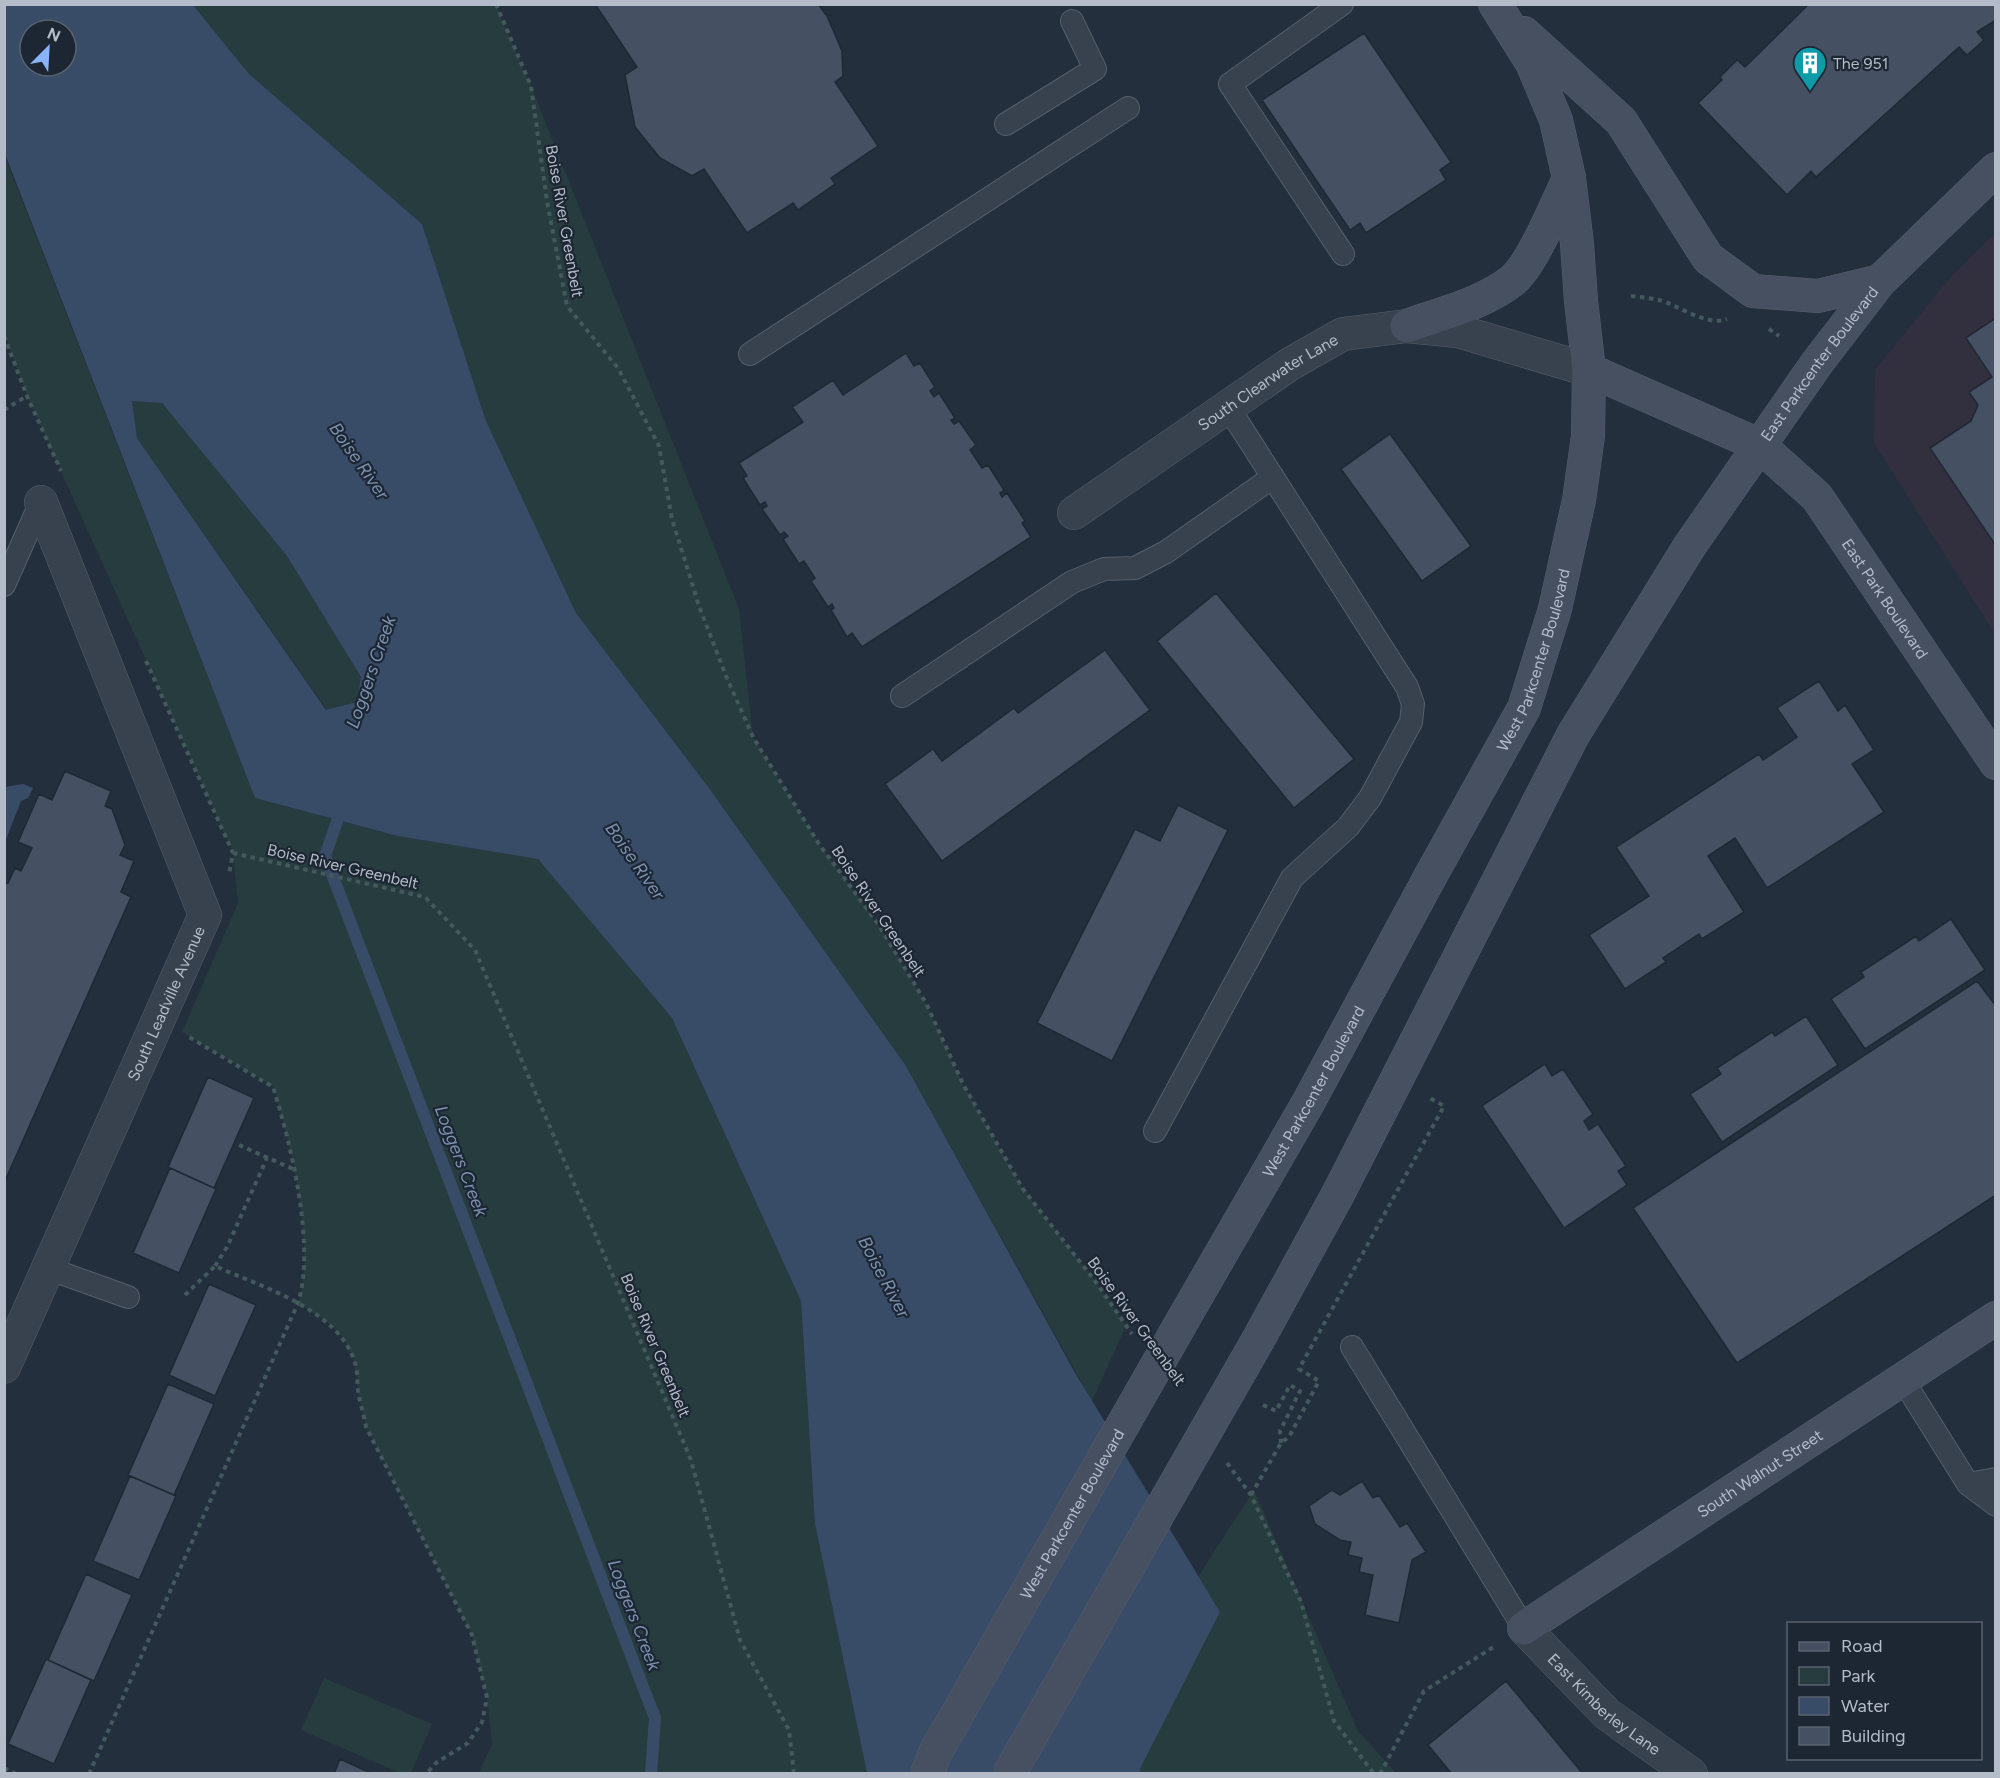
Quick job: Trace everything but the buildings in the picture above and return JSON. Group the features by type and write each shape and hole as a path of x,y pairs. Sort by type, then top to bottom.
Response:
{"main road":[{"path":"1499,6 1532,63 1556,120 1569,178 1589,370"},
{"path":"1499,6 1622,121 1708,258 1753,291 1818,296 1880,281"},
{"name":"East Parkcenter Boulevard","path":"1759,445 1817,363 1880,281 1995,169"},
{"path":"1407,326 1480,300 1514,279 1525,266 1569,178"},
{"name":"East Park Boulevard","path":"1589,370 1759,445 1817,497 1995,763"},
{"name":"West Parkcenter Boulevard","path":"927,1773 941,1743 1308,1103 1524,708 1555,609 1579,500 1588,436 1589,370"},
{"path":"1009,1773 1258,1340 1338,1194 1573,735 1689,547 1759,445"},
{"name":"South Walnut Street","path":"1524,1628 1995,1318"}],"street":[{"name":"South Clearwater Lane","path":"1074,513 1290,364 1343,334 1407,326 1458,330 1589,370"},
{"name":"South Leadville Avenue","path":"4,1367 206,915 41,502"},
{"name":"East Kimberley Lane","path":"1524,1628 1607,1714 1691,1773"}],"lane":[{"path":"1342,4 1230,84 1343,254"},
{"path":"1006,124 1095,69 1072,21"},
{"path":"750,354 1128,108"},
{"path":"1155,1131 1292,878 1348,827 1370,798 1411,722 1413,704 1407,687 1228,407"},
{"path":"902,696 1072,582 1104,569 1135,568 1166,552 1273,477"},
{"path":"4,585 41,502"},
{"path":"47,1268 128,1297"},
{"path":"1352,1347 1524,1628"},
{"path":"1903,1380 1968,1485 1995,1505"},
{"path":"1968,1485 1995,1479"}],"path":[{"name":"Boise River Greenbelt","path":"496,4 531,86 547,201 567,306 618,369 658,446 672,519 699,606 753,737 819,844 878,924 926,1003 963,1084 1023,1189 1095,1281 1138,1342"},
{"path":"1631,296 1661,300 1701,317 1722,321 1733,316"},
{"path":"4,410 27,396"},
{"name":"Boise River Greenbelt","path":"233,853 425,897 475,950 691,1460 740,1640 789,1730 795,1773"},
{"path":"89,1773 303,1287 305,1257 300,1202 283,1117 273,1087 182,1032"},
{"path":"1251,1495 1281,1443 1289,1437 1319,1381 1299,1369 1444,1106 1430,1098"},
{"path":"239,1145 293,1169"},
{"path":"185,1295 215,1266 227,1247 267,1158"},
{"path":"215,1266 297,1303 326,1321 342,1336 356,1363 358,1393 366,1427 472,1635 487,1698 482,1722 468,1743 436,1763 426,1773"},
{"path":"1263,1405 1276,1411 1290,1385 1300,1391 1280,1431 1281,1443"},
{"path":"1224,1459 1251,1495 1301,1602 1334,1721 1374,1773"},
{"path":"1380,1773 1424,1691 1524,1628"},
{"path":"4,1768 16,1773"}],"shaded area":[{"path":"1995,233 1995,634 1874,443 1875,370 1950,278"}],"green space":[{"path":"193,5 496,5 531,86 739,609 753,737 819,844 878,924 926,1003 963,1084 1023,1189 1095,1281 1124,1323 1125,1328 1092,1401 906,1066 709,788 576,613 486,421 422,224 249,74"},
{"path":"4,154 255,798 398,836 538,859 672,1018 801,1301 815,1524 867,1773 479,1773 492,1744 487,1697 472,1635 366,1427 358,1393 355,1363 342,1336 326,1321 298,1303 303,1280 303,1225 294,1165 273,1087 182,1032 238,903 233,853 27,396 5,336"},
{"path":"132,400 162,403 287,556 361,677 357,702 327,710 137,438"},
{"path":"1254,1490 1358,1731 1396,1773 1141,1774 1140,1769 1220,1612 1198,1577"},
{"path":"324,1678 432,1724 411,1773 400,1773 301,1730"}],"water":[{"name":"Boise River","path":"4,5 193,5 249,74 422,224 486,421 576,613 709,788 906,1066 1074,1371 1220,1612 1140,1769 1141,1773 867,1773 815,1524 801,1301 672,1018 538,859 398,836 255,798 5,154","holes":["132,401 162,403 287,556 361,677 357,702 326,710 137,438"]},
{"path":"23,784 33,788 28,798 21,801 5,842 5,787"}],"waterway":[{"name":"Loggers Creek","path":"342,807 325,856 655,1718 651,1774"}],"place":[{"name":"The 951","path":"1810,92"}]}
